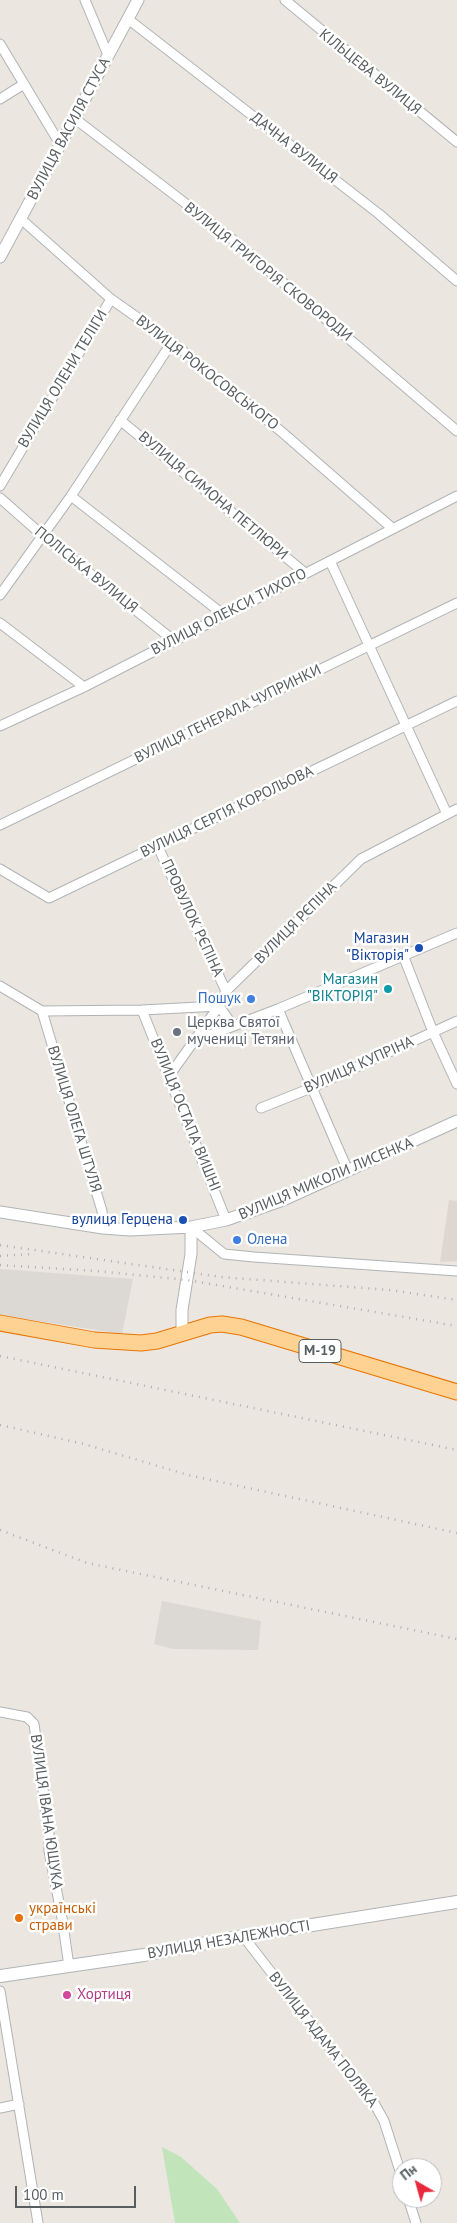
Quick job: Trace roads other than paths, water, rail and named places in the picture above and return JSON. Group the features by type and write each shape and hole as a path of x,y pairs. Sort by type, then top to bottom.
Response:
{"highway":[{"name":"М-19","path":"0,1323 116,1343 157,1341 210,1325 222,1324 241,1327 457,1392"}],"main road":[{"name":"ВУЛИЦЯ НЕЗАЛЕЖНОСТІ","path":"0,1976 457,1902"}],"street":[{"path":"85,0 108,55"},
{"name":"ВУЛИЦЯ ВАСИЛЯ СТУСА","path":"0,257 138,0"},
{"name":"КІЛЬЦЕВА ВУЛИЦЯ","path":"285,0 457,142"},
{"name":"ДАЧНА ВУЛИЦЯ","path":"128,19 379,214 457,280"},
{"path":"0,44 60,144"},
{"path":"0,100 24,84"},
{"name":"ВУЛИЦЯ ГРИГОРІЯ СКОВОРОДИ","path":"74,118 232,239 457,431"},
{"name":"ВУЛИЦЯ РОКОСОВСЬКОГО","path":"21,218 111,299 172,342 283,432 392,528"},
{"name":"ВУЛИЦЯ ОЛЕНИ ТЕЛІГИ","path":"0,486 111,299"},
{"path":"0,595 71,496 172,342"},
{"name":"ВУЛИЦЯ СИМОНА ПЕТЛЮРИ","path":"120,420 305,573"},
{"path":"71,496 224,615"},
{"name":"ВУЛИЦЯ ОЛЕКСИ ТИХОГО","path":"0,726 84,687 457,496"},
{"name":"ПОЛІСЬКА ВУЛИЦЯ","path":"0,498 42,535 173,640"},
{"path":"330,561 447,814"},
{"name":"ВУЛИЦЯ ГЕНЕРАЛА ЧУПРИНКИ","path":"0,825 457,603"},
{"path":"0,623 84,687"},
{"name":"ВУЛИЦЯ СЕРГІЯ КОРОЛЬОВА","path":"0,869 49,898 457,701"},
{"name":"ВУЛИЦЯ РЄПІНА","path":"169,1076 219,1006 226,991 360,859 457,809"},
{"name":"ПРОВУЛОК РЄПІНА","path":"157,845 226,991"},
{"path":"196,1040 278,1009 457,933"},
{"path":"403,955 433,1032 457,1084"},
{"path":"0,986 42,1011 142,1010 219,1006 233,1026"},
{"path":"278,1009 348,1171"},
{"name":"ВУЛИЦЯ ОСТАПА ВИШНІ","path":"142,1010 226,1220"},
{"name":"ВУЛИЦЯ ОЛЕГА ШТУЛЯ","path":"42,1011 102,1211 103,1228"},
{"name":"ВУЛИЦЯ КУПРІНА","path":"261,1108 311,1088 457,1021"},
{"name":"ВУЛИЦЯ МИКОЛИ ЛИСЕНКА","path":"0,1212 103,1228 140,1230 191,1227 226,1220 275,1203 457,1121"},
{"path":"191,1227 224,1254 254,1258 457,1271"},
{"path":"182,1334 182,1310 191,1254 191,1227"},
{"name":"ВУЛИЦЯ ІВАНА ЮЩУКА","path":"0,1712 26,1718 34,1724 49,1833 49,1851 62,1918 68,1966"},
{"name":"ВУЛИЦЯ АДАМА ПОЛЯКА","path":"243,1936 346,2069 369,2094 384,2121 396,2158"},
{"path":"0,1991 38,2223"},
{"path":"0,2108 19,2104"},
{"path":"411,2208 416,2223"}],"railway":[{"path":"0,1245 221,1277 390,1290 457,1300"},
{"path":"0,1256 32,1254"},
{"path":"0,1265 96,1271 187,1280 457,1326"},
{"path":"0,1356 457,1450"},
{"path":"0,1425 84,1444 188,1475 457,1533"},
{"path":"0,1530 87,1563 457,1639"}],"place":[{"name":"Магазин \"Вікторія\"","path":"419,948"},
{"name":"Магазин \"ВІКТОРІЯ\"","path":"388,989"},
{"name":"Пошук","path":"251,999"},
{"name":"Церква Святої мучениці Тетяни","path":"177,1032"},
{"name":"вулиця Герцена","path":"183,1220"},
{"name":"Олена","path":"237,1240"},
{"name":"українські страви","path":"19,1918"},
{"name":"Хортиця","path":"67,1995"}]}
